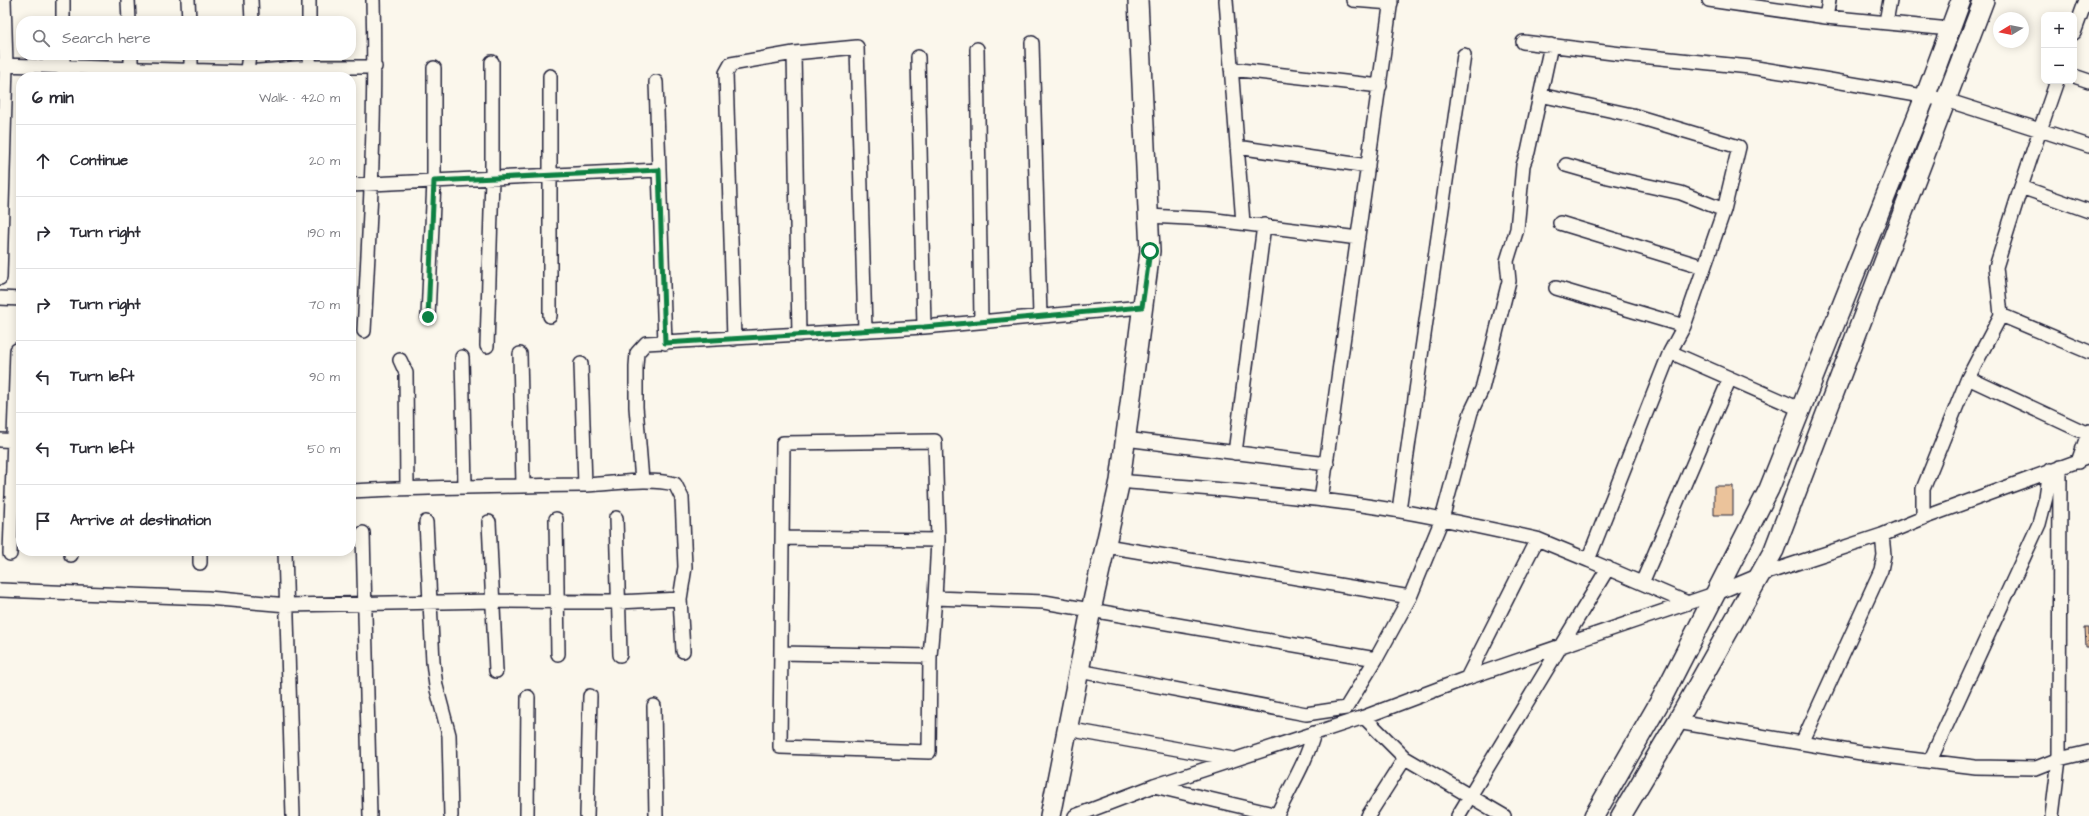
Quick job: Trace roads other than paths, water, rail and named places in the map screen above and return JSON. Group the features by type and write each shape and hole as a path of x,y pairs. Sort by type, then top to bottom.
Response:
{"street":[{"path":"0,278 4,0"},
{"path":"62,0 63,16"},
{"path":"128,0 129,16"},
{"path":"188,0 189,16"},
{"path":"251,0 252,16"},
{"path":"309,0 309,16"},
{"path":"364,331 372,184 375,66 373,0"},
{"path":"1050,816 1091,610 1120,481 1150,251 1138,0"},
{"path":"1226,0 1243,222"},
{"path":"1321,500 1391,2 1353,0"},
{"path":"1709,0 1769,4 1826,17 1950,29"},
{"path":"1826,17 1828,0"},
{"path":"1886,22 1890,0"},
{"path":"1594,816 1662,698 1770,489 1800,409 1925,97 1961,0"},
{"path":"1621,816 1677,722 1774,550 1984,0"},
{"path":"2077,25 2086,0"},
{"path":"1523,42 1750,67 1946,100 2089,146"},
{"path":"1032,43 1040,316"},
{"path":"1079,671 1306,714 1346,708 1376,659 1410,597 1442,519 1471,412 1482,389 1509,281 1507,261 1517,229 1523,164 1528,152 1551,45"},
{"path":"734,339 726,73 731,64 794,52 857,47 865,330"},
{"path":"977,49 981,321"},
{"path":"794,52 800,335"},
{"path":"1399,510 1464,55"},
{"path":"918,57 924,327"},
{"path":"131,60 132,69"},
{"path":"3,65 63,66 191,72 191,60"},
{"path":"247,72 248,60"},
{"path":"487,346 492,178 492,62"},
{"path":"268,72 310,66 375,66"},
{"path":"428,317 434,181 434,68"},
{"path":"1231,69 1380,86"},
{"path":"550,76 550,316"},
{"path":"2077,77 2089,81"},
{"path":"656,82 665,343"},
{"path":"1923,518 1923,489 1968,378 2001,315 1996,267 2056,84"},
{"path":"1540,95 1632,115 1739,147 1724,210 1684,326 1670,352 1588,560"},
{"path":"1237,147 1368,166"},
{"path":"1566,165 1608,177 1681,193 1724,210"},
{"path":"356,184 659,170"},
{"path":"2021,187 2089,211"},
{"path":"1148,216 1243,222 1358,238"},
{"path":"1560,223 1704,266"},
{"path":"1234,453 1264,225"},
{"path":"1556,288 1684,326"},
{"path":"0,298 16,299"},
{"path":"642,481 636,407 637,353 646,343 924,327 1142,307"},
{"path":"2001,315 2089,352"},
{"path":"1670,352 1800,409"},
{"path":"520,354 523,485"},
{"path":"462,356 465,486"},
{"path":"400,360 406,373 407,488"},
{"path":"581,364 585,484"},
{"path":"1642,583 1730,378"},
{"path":"1075,816 1154,786 1364,717 1467,678 1717,593 1760,575 1882,535 2055,468 2084,459 2088,433 1968,378"},
{"path":"1125,439 1326,464"},
{"path":"0,440 16,441"},
{"path":"935,441 938,540 930,656 929,752 780,747 783,538 783,443 935,441"},
{"path":"2052,816 2059,759 2055,468"},
{"path":"1930,761 2039,524 2055,468"},
{"path":"10,554 16,469"},
{"path":"356,492 407,488 585,484 642,481 661,481 675,484 682,498 685,567 680,599 683,651"},
{"path":"1120,481 1321,500 1399,510 1442,519 1537,540 1608,568 1688,603"},
{"path":"616,518 620,655"},
{"path":"556,519 558,654"},
{"path":"426,522 433,662 436,686 449,735 451,816"},
{"path":"489,522 494,601 496,671"},
{"path":"363,533 370,816"},
{"path":"1802,743 1881,570 1884,555 1882,535"},
{"path":"783,538 938,540"},
{"path":"1467,678 1537,540"},
{"path":"1106,546 1410,597"},
{"path":"286,556 293,816"},
{"path":"1458,816 1608,568"},
{"path":"0,590 208,598 287,605 365,605 494,601 618,602 680,599"},
{"path":"935,598 1044,602 1376,659"},
{"path":"781,653 930,656"},
{"path":"588,816 590,696"},
{"path":"527,816 528,697"},
{"path":"654,706 656,816"},
{"path":"1364,717 1405,758 1504,816"},
{"path":"1677,722 1802,743 1975,766 2036,768 2059,759 2089,752"},
{"path":"1067,729 1235,760"},
{"path":"1154,786 1276,815 1299,774 1308,754 1314,733"},
{"path":"1368,816 1405,758"}]}
